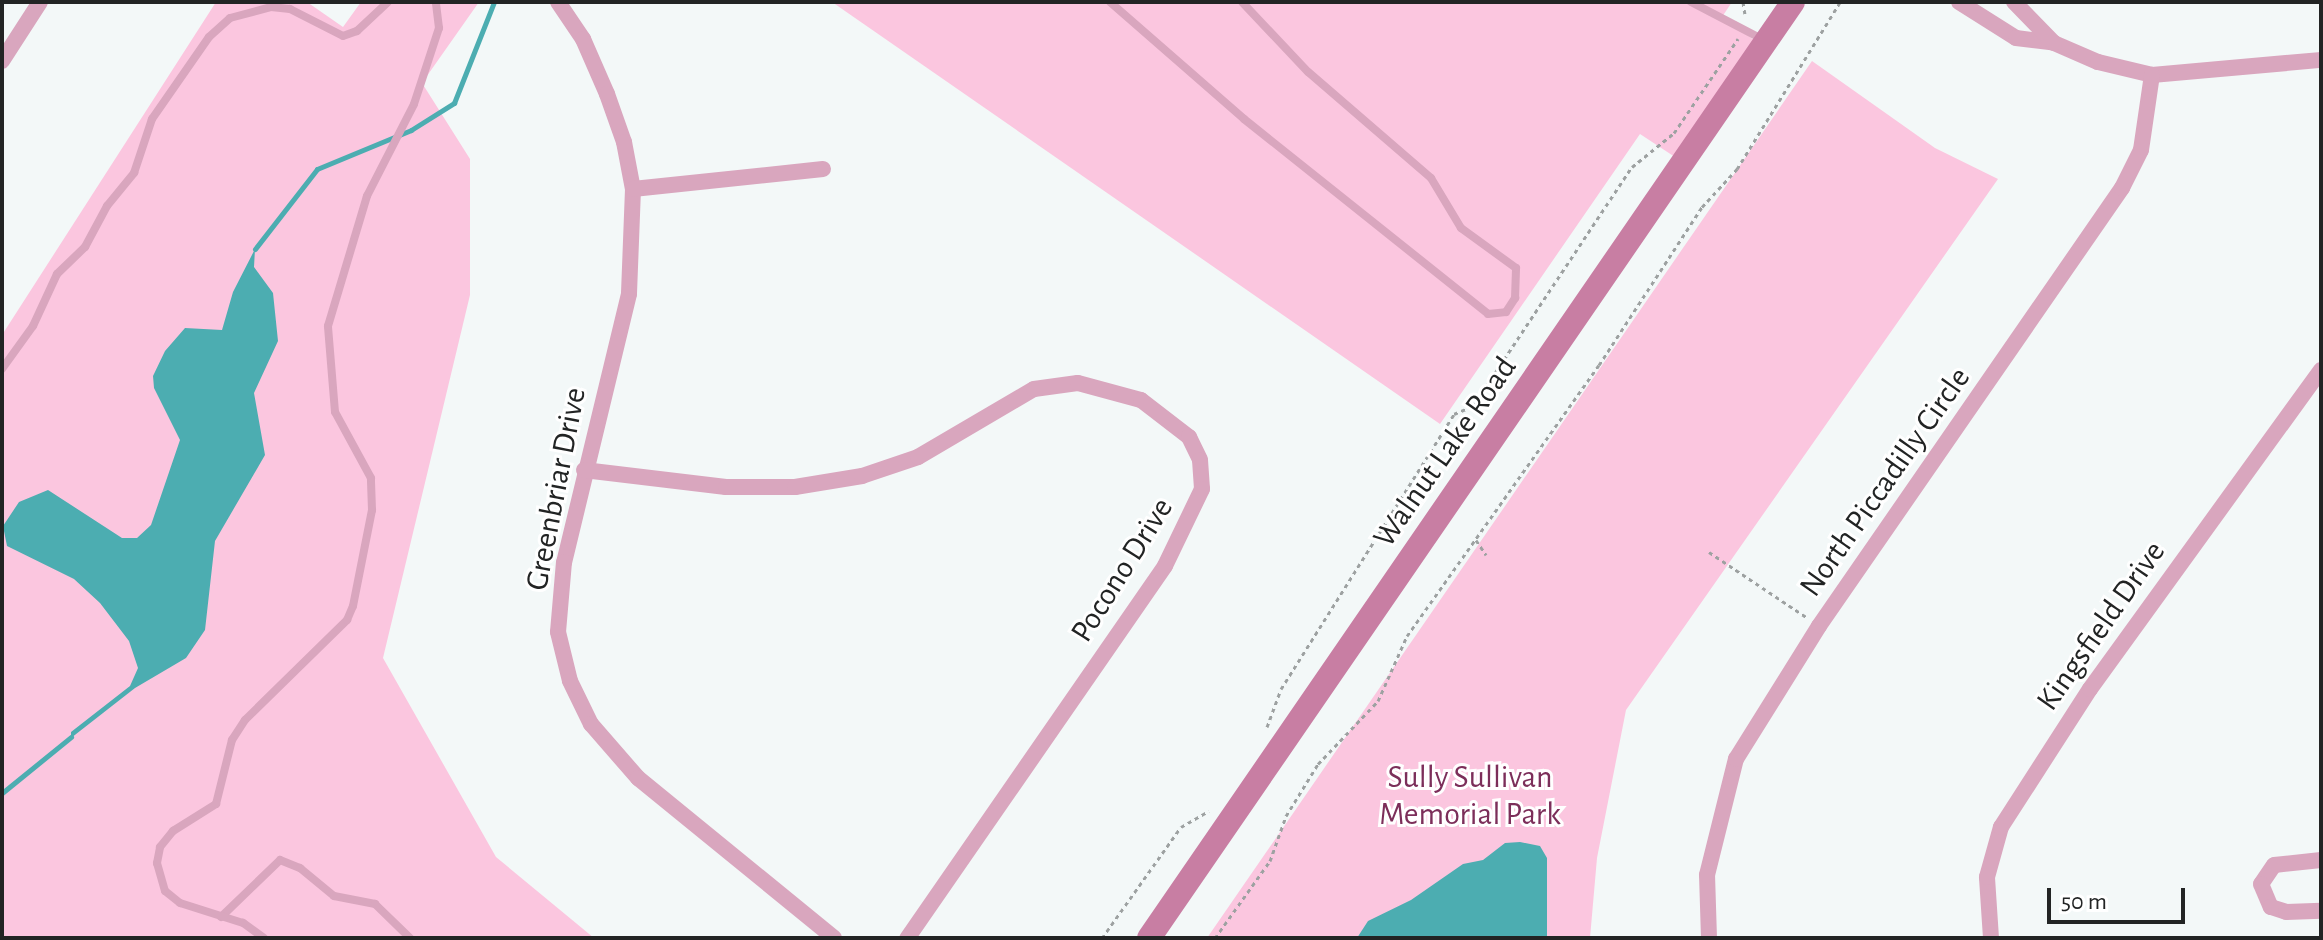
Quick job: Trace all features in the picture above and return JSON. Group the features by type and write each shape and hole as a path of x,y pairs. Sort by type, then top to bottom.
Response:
{"street":[{"path":"2,61 40,2"},
{"name":"Greenbriar Drive","path":"558,2 583,39 607,94 624,142 633,189 629,294 564,562 558,632 570,681 591,724 638,778 834,938"},
{"name":"Walnut Lake Road","path":"1149,938 1793,2"},
{"path":"1959,2 2016,38 2054,43 2098,62 2152,75 2321,60"},
{"path":"2014,2 2054,43"},
{"name":"North Piccadilly Circle","path":"1709,938 1707,875 1736,759 1819,626 2122,188 2141,150 2152,75"},
{"path":"633,189 823,169"},
{"name":"Kingsfield Drive","path":"1991,938 1987,877 2001,827 2090,689 2321,370"},
{"name":"Pocono Drive","path":"584,470 726,487 795,487 862,476 918,457 1034,389 1078,383 1141,400 1189,437 1200,460 1202,489 1165,566 907,938"},
{"path":"2321,860 2274,865 2261,884 2271,907 2286,912 2321,911"}],"lane":[{"path":"2,369 33,326 57,274 85,247 107,206 134,173 152,119 209,37 230,18 271,7 290,9 343,36 357,31 388,2"},
{"path":"264,938 243,923 180,903 165,891 157,863 160,847 173,831 216,804 232,740 245,720 347,620 353,606 372,510 371,478 335,412 328,326 367,196 414,104 439,28 436,2"},
{"path":"1110,2 1265,137 1488,314 1506,312 1515,298 1516,268 1461,228 1431,178 1308,72 1242,2"},
{"path":"1691,2 1766,41"},
{"path":"221,917 280,860 300,868 334,896 375,904 410,938"}],"path":[{"path":"1264,734 1281,689 1454,414 1473,406 1632,167 1674,133 1744,30 1743,2"},
{"path":"1215,938 1270,861 1300,792 1318,764 1378,701 1407,636 1476,540 1702,207 1737,169 1840,2"},
{"path":"1476,540 1486,555"},
{"path":"1709,552 1819,626"},
{"path":"1102,938 1181,827 1214,808"}],"green space":[{"path":"216,2 307,2 343,27 361,2 479,2 422,83 470,159 470,295 383,658 496,857 594,938 2,938 2,335"},
{"path":"832,2 1732,2 1722,17 1761,45 1681,161 1640,134 1440,424"},
{"name":"Sully Sullivan Memorial Park","path":"1812,61 1935,148 1998,179 1626,710 1597,858 1590,938 1207,938"}],"water":[{"path":"255,249 254,267 273,293 278,341 254,393 265,455 215,541 205,630 186,658 135,688 71,738 71,732 130,686 138,668 129,641 100,603 74,579 7,546 3,526 19,502 48,490 122,538 137,538 151,525 180,440 154,388 153,376 165,351 185,328 222,330 233,292"},
{"path":"1505,843 1540,846 1547,858 1547,938 1357,938 1368,921 1411,900 1463,864 1483,860"}],"waterway":[{"path":"255,249 317,169 411,130 454,103 494,2"},
{"path":"2,793 71,737"}]}
